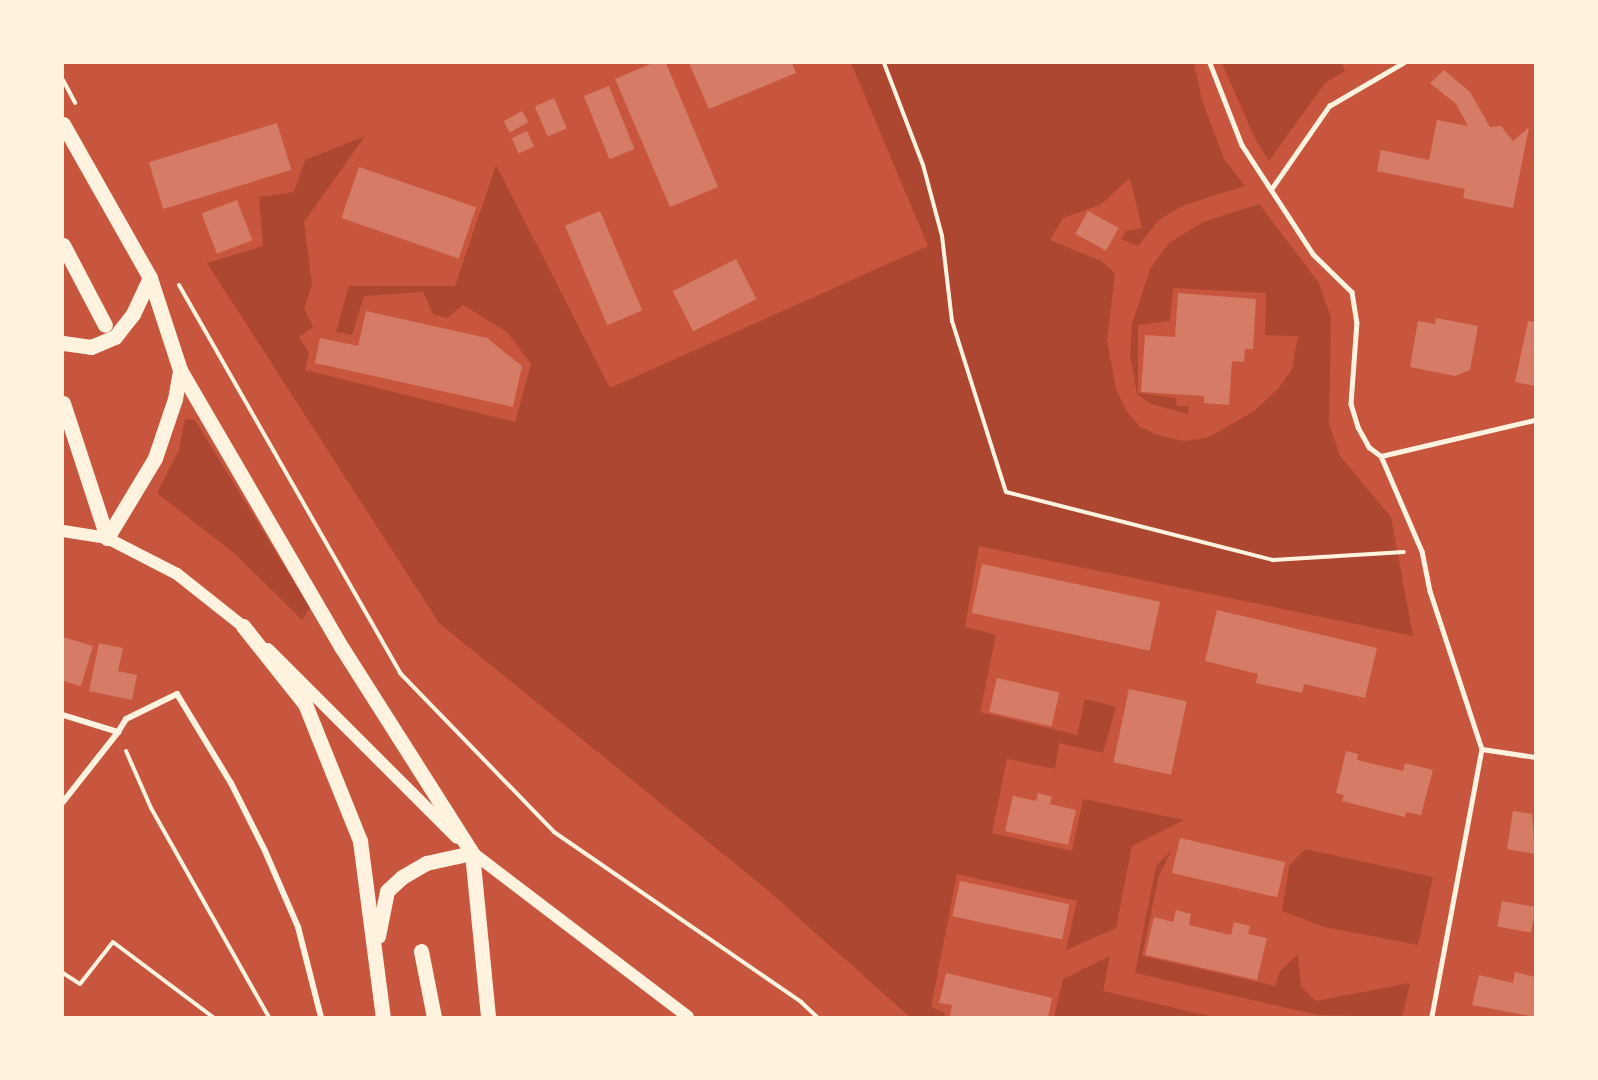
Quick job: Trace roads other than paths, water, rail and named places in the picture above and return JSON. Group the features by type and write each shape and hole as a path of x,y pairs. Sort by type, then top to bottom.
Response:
{"main road":[{"path":"63,124 150,278 180,370 342,648 472,853 488,1017"},
{"path":"63,245 105,326"},
{"path":"63,343 91,347 115,337 133,314 150,278"},
{"path":"107,538 155,458 175,399 180,370"},
{"path":"63,403 107,538"},
{"path":"63,531 107,538 177,574 243,626 472,853 688,1017"},
{"path":"243,626 305,704 330,760 360,841 376,948 383,1017"},
{"path":"376,948 387,891 426,863 472,853"},
{"path":"421,951 434,1017"}],"street":[{"path":"63,802 126,719 177,694 231,783 265,851 298,927 321,1017"},
{"path":"63,715 118,732"}],"lane":[{"path":"1210,63 1242,145 1272,188 1312,254 1352,292 1357,322 1351,404 1369,447 1381,456 1422,551 1430,591 1482,749 1432,1017"},
{"path":"1272,188 1329,106 1403,63"},
{"path":"1381,456 1535,420"},
{"path":"1482,749 1535,757"}]}
